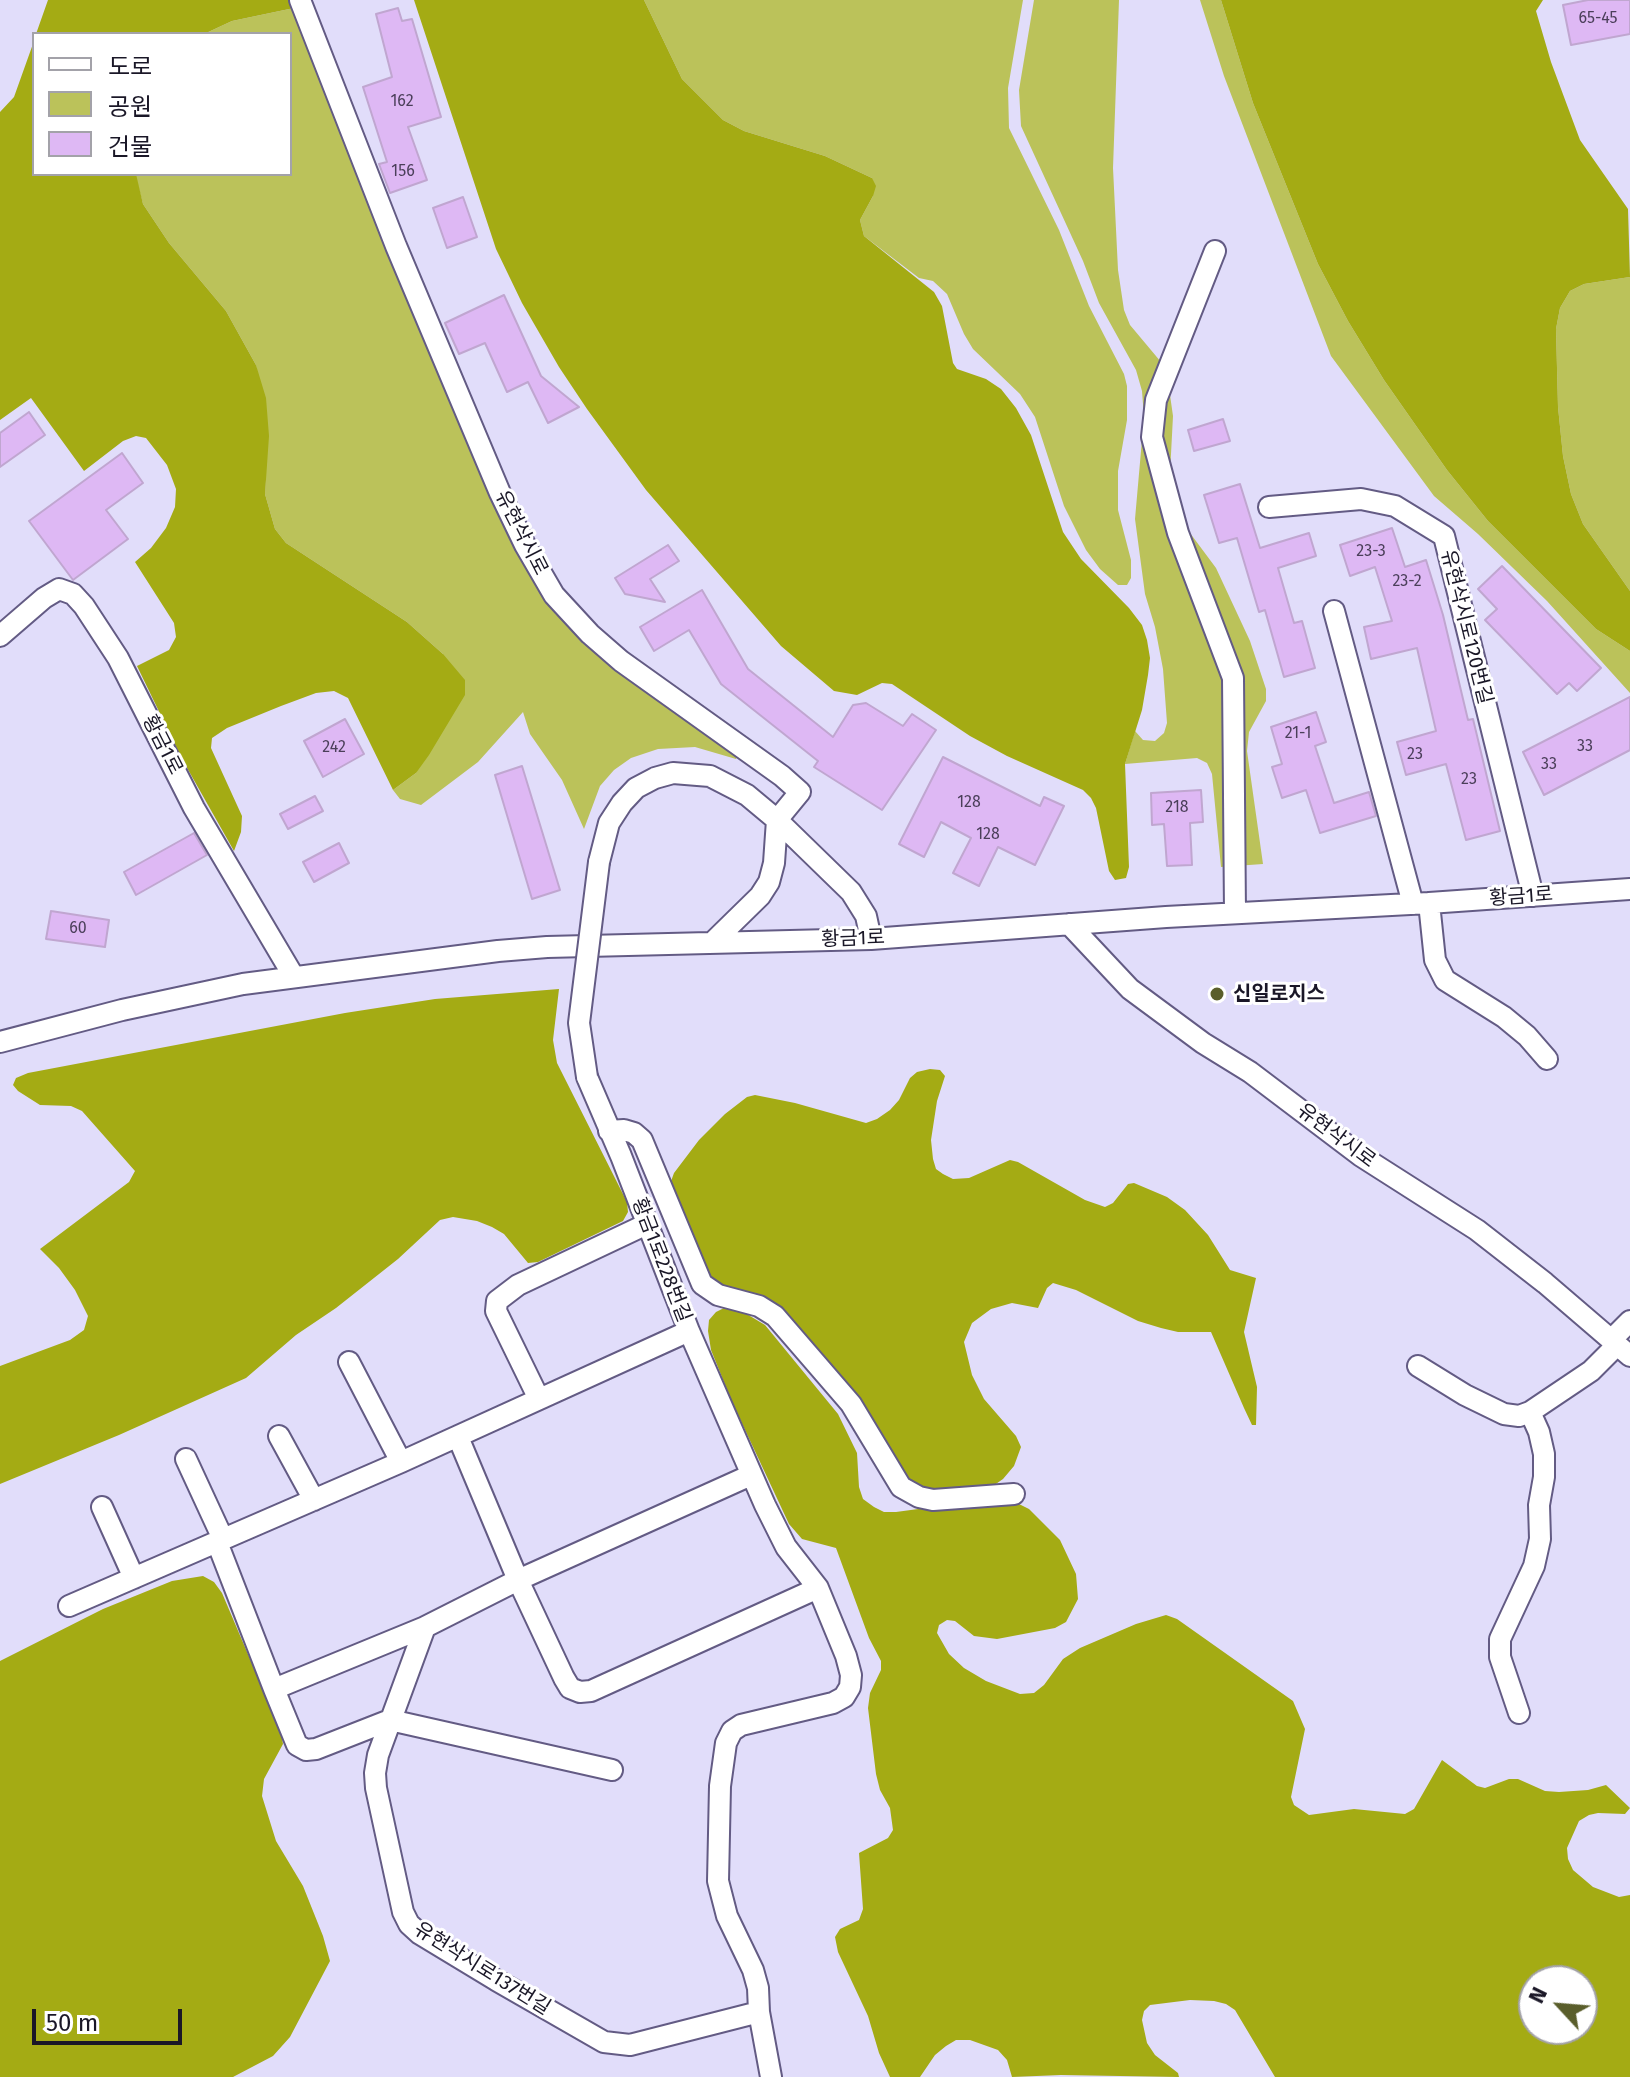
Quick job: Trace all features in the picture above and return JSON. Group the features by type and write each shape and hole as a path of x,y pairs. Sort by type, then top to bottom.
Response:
{"street":[{"name":"유현삭시로","path":"300,0 426,319 500,493 546,582 590,634 621,661 800,792 777,820"},
{"path":"1215,251 1156,400 1152,437 1178,533 1233,678 1235,913"},
{"name":"유현삭시로120번길","path":"1269,507 1361,499 1395,506 1444,536 1533,896"},
{"name":"황금1로","path":"0,636 59,589 73,594 84,606 118,658 194,808 294,977"},
{"path":"1334,611 1435,960 1445,980 1504,1017 1527,1036 1547,1059"},
{"name":"황금1로228번길","path":"69,1606 458,1437 689,1331 587,1077 579,1023 599,862 609,823 622,803 636,788 673,773 710,776 727,783 777,820"},
{"path":"777,820 851,892 866,916 871,939"},
{"path":"712,943 747,911 769,882 774,863 777,820"},
{"name":"황금1로","path":"0,1042 161,1001 243,984 451,956 547,947 871,939 1630,889"},
{"name":"유현삭시로","path":"1069,924 1130,989 1203,1043 1250,1072 1361,1156 1477,1230 1619,1347"},
{"path":"609,1131 624,1130 642,1140 702,1284 718,1295 759,1306 775,1316 851,1404 901,1487 919,1497 933,1500 1014,1494"},
{"path":"539,1399 496,1311 497,1301 518,1285 647,1224"},
{"path":"1418,1366 1465,1395 1504,1414 1519,1416 1530,1412 1591,1371 1619,1347 1630,1321"},
{"path":"689,1331 751,1475 786,1547 818,1588 848,1666 850,1687 844,1697 833,1703 741,1725 732,1731 723,1757 718,1881 727,1916 753,1970 758,1988 759,2012 771,2077"},
{"path":"349,1362 401,1462"},
{"path":"1519,1713 1500,1657 1500,1639 1534,1566 1540,1539 1539,1505 1544,1454 1530,1412"},
{"path":"279,1436 314,1500"},
{"path":"458,1437 518,1580 570,1688 580,1692 591,1691 818,1588"},
{"path":"186,1459 297,1745 306,1750 316,1749 390,1720 612,1770"},
{"path":"274,1689 425,1627 518,1580 751,1475"},
{"path":"102,1507 134,1578"},
{"name":"유현삭시로137번길","path":"425,1627 378,1755 375,1773 403,1912 409,1924 420,1934 604,2042 630,2045 759,2012"}],"green space":[{"path":"644,0 1023,0 1008,88 1009,128 1059,230 1089,306 1124,374 1127,420 1118,471 1118,510 1131,560 1131,578 1127,585 1118,585 1100,569 1086,550 1064,506 1035,417 1020,394 973,349 947,294 933,281 919,278 864,236 860,220 873,196 872,178 825,156 744,131 723,120 682,79"},
{"path":"1034,0 1119,0 1113,168 1118,270 1124,310 1130,325 1161,362 1167,374 1173,416 1170,473 1187,529 1216,568 1250,641 1266,689 1266,701 1249,732 1247,751 1263,864 1221,867 1212,774 1207,763 1197,758 1125,764 1135,731 1143,740 1155,741 1164,733 1167,723 1163,669 1145,594 1135,519 1144,417 1142,391 1136,370 1099,303 1021,126 1019,90"},
{"path":"1200,0 1221,0 1253,103 1318,264 1384,380 1447,470 1488,521 1596,629 1630,651 1630,693 1547,601 1434,496 1331,356 1224,76"},
{"path":"294,8 391,260 531,572 739,753 736,759 695,747 658,749 631,758 614,770 600,786 584,829 562,780 530,734 523,712 478,762 421,805 400,799 393,790 416,773 443,654 407,622 286,543 275,529 265,494 266,471 256,365 226,311 169,243 143,204 136,178 292,176 292,32 208,32 232,21"},
{"path":"1630,277 1630,591 1583,524 1571,494 1558,407 1556,329 1560,308 1570,291 1584,284"}],"shaded area":[{"path":"48,0 290,0 294,8 232,21 208,32 37,32"},
{"path":"414,0 644,0 682,79 723,120 744,131 825,156 872,178 876,186 860,220 864,236 934,292 942,306 953,363 957,369 986,379 1001,389 1016,408 1031,435 1063,532 1081,559 1142,625 1150,658 1142,710 1125,764 1129,867 1126,878 1115,880 1109,871 1096,808 1083,790 970,736 892,684 882,683 857,695 834,691 781,646 646,490 559,367 522,303 496,249"},
{"path":"1221,0 1543,0 1536,11 1580,140 1628,209 1630,277 1584,284 1570,291 1560,308 1556,329 1558,407 1571,494 1583,524 1630,591 1630,651 1596,629 1488,521 1447,470 1384,380 1318,264 1253,103"},
{"path":"32,47 32,176 136,176 143,204 169,243 226,311 256,365 266,398 269,436 265,494 275,529 286,543 407,622 443,654 465,680 465,695 429,755 416,773 393,790 348,698 334,691 316,693 281,706 227,728 212,738 211,748 242,816 241,832 234,851 182,759 137,666 169,650 176,637 174,623 135,562 166,528 175,507 176,489 167,465 146,438 136,436 123,441 84,471 31,398 0,420 0,112 14,97"},
{"path":"559,989 553,1040 557,1063 627,1202 628,1212 623,1221 538,1262 528,1263 504,1234 492,1227 453,1217 440,1220 398,1259 296,1335 246,1378 0,1484 0,1366 70,1340 84,1330 88,1316 75,1290 40,1249 129,1182 135,1171 82,1111 71,1106 40,1105 18,1091 13,1085 16,1078 28,1073 345,1013 435,999"},
{"path":"940,1070 945,1076 937,1101 931,1140 936,1169 943,1174 953,1179 969,1178 1010,1160 1085,1200 1105,1207 1113,1203 1128,1184 1134,1183 1167,1197 1185,1210 1208,1235 1230,1270 1256,1278 1244,1332 1257,1387 1256,1425 1252,1425 1211,1332 1178,1332 1138,1321 1076,1290 1053,1283 1047,1288 1038,1308 1012,1303 991,1309 972,1323 964,1342 972,1375 984,1399 1016,1436 1021,1447 1014,1466 990,1488 972,1492 916,1490 797,1332 706,1276 670,1184 674,1173 699,1140 725,1114 747,1097 755,1095 866,1123 890,1110 917,1072"},
{"path":"724,1308 745,1313 765,1325 838,1414 857,1453 859,1487 863,1499 874,1507 884,1512 896,1512 1015,1502 1029,1509 1060,1540 1076,1574 1078,1599 1066,1622 1055,1628 997,1639 974,1636 955,1621 947,1620 939,1625 937,1633 949,1654 964,1668 986,1681 1020,1694 1034,1693 1044,1685 1063,1659 1080,1648 1166,1615 1177,1619 1293,1701 1305,1729 1291,1797 1294,1805 1309,1815 1354,1809 1405,1814 1414,1809 1442,1760 1477,1786 1485,1788 1509,1779 1518,1779 1545,1791 1559,1792 1606,1785 1630,1808 1625,1814 1598,1813 1579,1821 1567,1848 1573,1870 1593,1887 1619,1897 1630,1895 1630,2077 1275,2077 1235,2010 1214,2001 1190,2000 1150,2005 1144,2011 1142,2020 1147,2043 1179,2077 1012,2077 1007,2060 998,2050 970,2040 956,2040 935,2055 920,2077 890,2077 868,2016 838,1952 835,1937 840,1929 859,1920 863,1909 859,1853 888,1838 893,1830 890,1808 876,1774 868,1708 881,1661 869,1638 836,1548 802,1539 789,1524 711,1350 709,1320"},
{"path":"203,1576 214,1582 222,1593 281,1732 283,1744 264,1779 262,1796 276,1841 303,1886 330,1961 290,2037 273,2056 233,2077 0,2077 0,1661 103,1609 172,1581"}],"building":[{"path":"1588,0 1630,0 1630,34 1571,45 1563,5"},
{"path":"398,8 402,21 412,19 441,117 408,127 427,180 390,193 379,164 387,162 363,87 392,77 376,14"},
{"path":"463,197 477,237 447,248 433,208"},
{"path":"504,295 541,376 579,407 548,423 528,382 507,392 485,343 459,354 445,323"},
{"path":"29,412 45,435 0,467 0,433"},
{"path":"1223,419 1230,441 1194,451 1188,430"},
{"path":"122,453 143,483 106,510 128,539 73,580 29,521"},
{"path":"1240,484 1260,548 1309,533 1316,556 1278,568 1294,623 1302,621 1315,668 1284,677 1265,610 1259,612 1237,538 1219,543 1204,495"},
{"path":"1392,528 1405,567 1426,560 1443,615 1468,720 1473,719 1500,831 1466,840 1446,764 1406,775 1397,742 1436,731 1417,648 1371,659 1364,627 1392,621 1375,567 1350,576 1340,545"},
{"path":"668,545 679,561 650,579 665,602 625,594 615,578"},
{"path":"1502,566 1601,668 1577,691 1569,683 1557,694 1485,620 1497,609 1478,589"},
{"path":"702,590 748,669 833,737 853,705 866,703 903,726 912,714 936,730 882,810 814,767 818,761 721,684 689,630 654,651 640,627"},
{"path":"1630,697 1630,750 1544,795 1523,752"},
{"path":"1316,712 1326,742 1315,746 1334,803 1369,792 1376,816 1320,833 1306,790 1282,798 1272,767 1282,764 1271,727"},
{"path":"345,719 364,754 323,777 304,741"},
{"path":"943,757 1040,806 1044,797 1064,806 1035,865 998,847 979,886 953,873 971,838 941,822 924,857 899,844"},
{"path":"522,766 560,890 532,899 495,775"},
{"path":"1201,790 1203,822 1190,823 1192,865 1167,866 1164,824 1152,825 1151,793"},
{"path":"315,796 323,811 288,829 280,814"},
{"path":"194,833 207,855 136,895 124,872"},
{"path":"339,843 349,863 314,882 303,862"},
{"path":"51,911 109,920 105,947 46,939"}],"place":[{"name":"신일로지스","path":"1217,994"}]}
